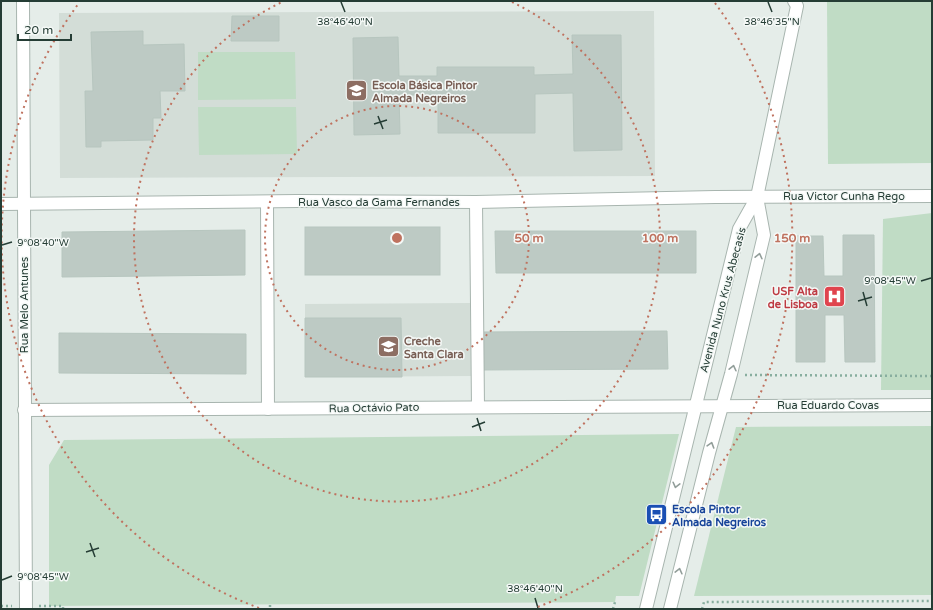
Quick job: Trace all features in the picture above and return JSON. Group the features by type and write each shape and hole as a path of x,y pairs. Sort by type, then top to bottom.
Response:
{"street":[{"name":"Rua Melo Antunes","path":"23,1 26,609"},
{"path":"757,197 797,6 794,1"},
{"name":"Rua Victor Cunha Rego","path":"757,197 932,196"},
{"name":"Rua Vasco da Gama Fernandes","path":"1,204 476,202 757,197"},
{"name":"Avenida Nuno Krus Abecasis","path":"670,609 709,453 723,406 764,235 757,197"},
{"name":"Avenida Nuno Krus Abecasis","path":"646,609 740,229 757,197"},
{"path":"267,202 268,409"},
{"path":"476,202 478,407"},
{"name":"Rua Eduardo Covas","path":"723,406 932,405"},
{"name":"Rua Octávio Pato","path":"24,410 723,406"}],"path":[{"path":"731,374 932,376"},
{"path":"702,609 704,602 932,601"},
{"path":"613,609 615,602"}],"shaded area":[{"name":"Escola Básica Pintor Almada Negreiros","path":"654,11 655,176 60,178 59,13"},
{"name":"Creche Santa Clara","path":"470,303 471,376 305,377 305,304"}],"green space":[{"path":"827,1 932,1 932,163 828,164"},
{"path":"198,52 295,52 296,99 198,100"},
{"path":"198,107 296,107 297,154 199,155"},
{"path":"932,213 932,390 881,390 883,219"},
{"path":"932,426 932,595 694,596 736,427"},
{"path":"679,434 639,596 616,596 615,602 49,606 49,465 64,440"}],"building":[{"path":"232,16 279,16 279,41 231,41"},
{"path":"143,31 143,45 184,44 185,91 160,91 161,118 153,118 153,140 101,141 101,147 86,147 85,91 93,91 91,32"},
{"path":"572,35 621,35 622,150 574,151 573,93 535,94 535,133 438,133 438,95 399,95 400,134 354,135 353,38 398,37 399,76 437,76 437,67 534,67 534,75 573,74"},
{"path":"305,227 440,227 440,275 305,275"},
{"path":"245,230 245,275 62,277 62,232"},
{"path":"495,231 696,231 696,273 496,273"},
{"path":"843,235 874,235 875,362 845,362 844,315 825,315 825,362 796,362 796,236 823,236 824,276 843,276"},
{"path":"305,318 401,318 402,377 305,377"},
{"path":"667,331 668,369 480,370 479,332"},
{"path":"59,333 246,334 246,374 59,373"}],"place":[{"name":"Escola Básica Pintor Almada Negreiros","path":"357,91"},
{"name":"USF Alta de Lisboa","path":"834,297"},
{"name":"Creche Santa Clara","path":"388,347"},
{"name":"Escola Pintor Almada Negreiros","path":"656,515"}]}
